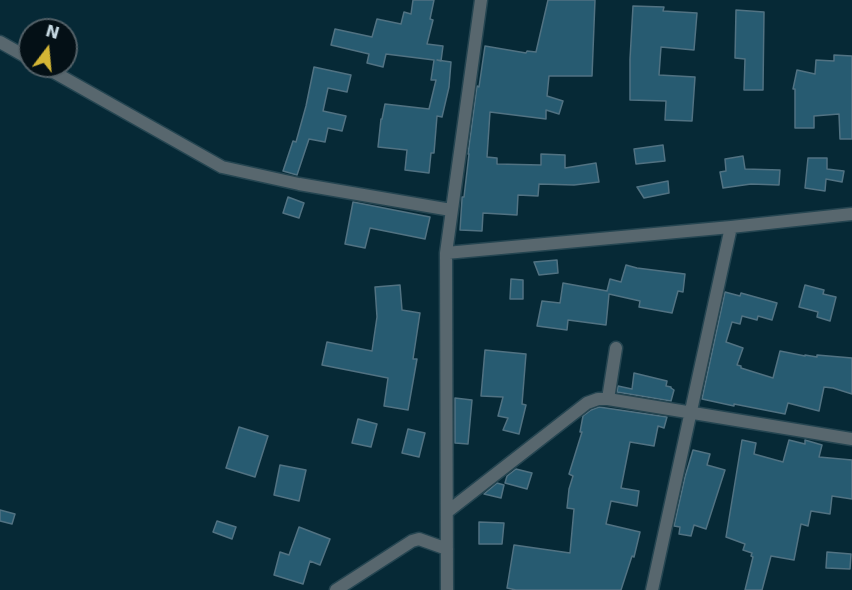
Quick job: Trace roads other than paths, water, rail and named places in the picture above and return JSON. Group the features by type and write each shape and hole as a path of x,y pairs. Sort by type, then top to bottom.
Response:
{"street":[{"path":"447,590 446,253 481,0"},
{"path":"0,42 18,52"},
{"path":"63,78 222,167 299,184 451,210"},
{"path":"446,253 852,214"},
{"path":"652,590 731,227"},
{"path":"608,399 616,348"},
{"path":"447,512 586,403 598,399 852,439"},
{"path":"336,590 412,541 420,539 447,549"}]}
